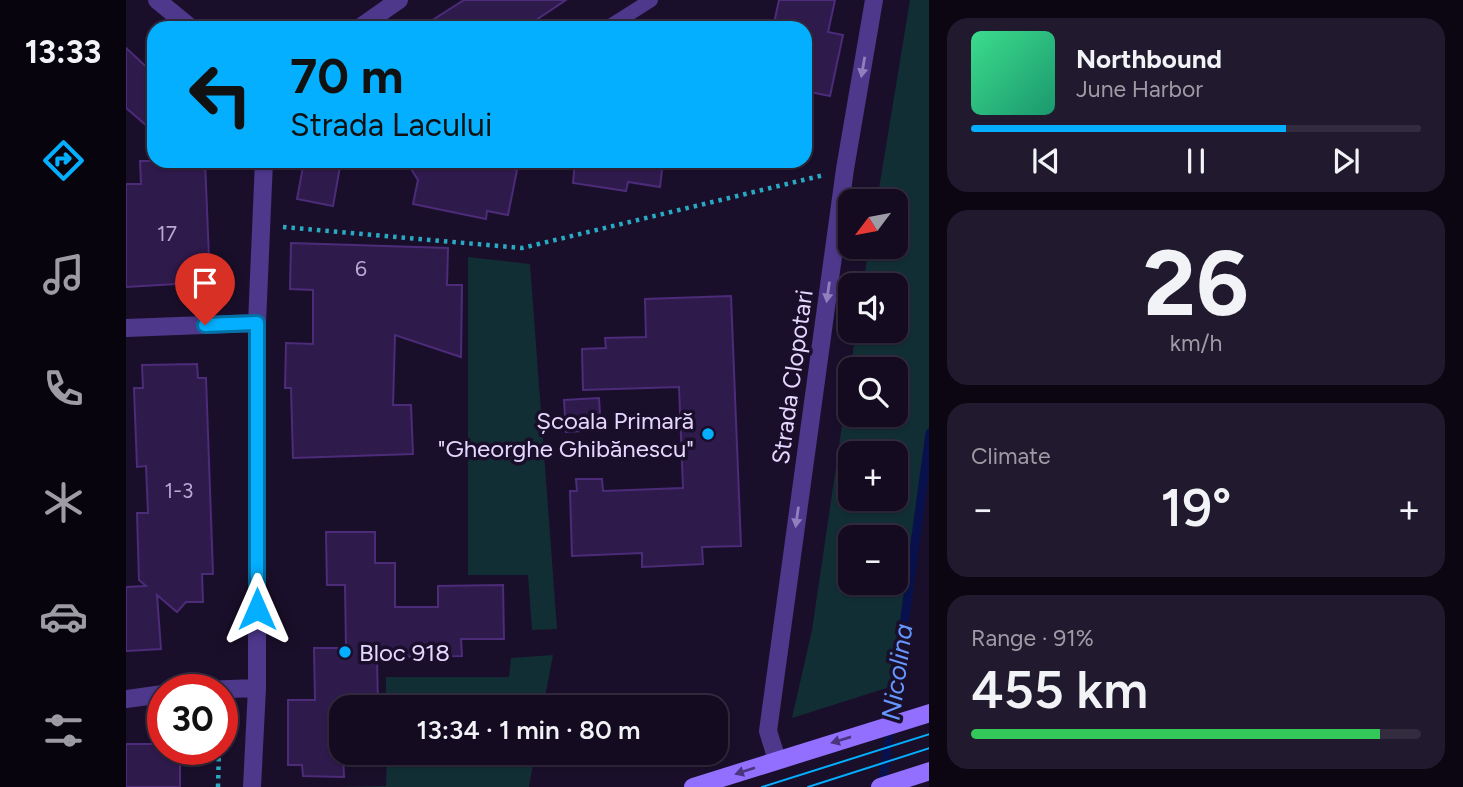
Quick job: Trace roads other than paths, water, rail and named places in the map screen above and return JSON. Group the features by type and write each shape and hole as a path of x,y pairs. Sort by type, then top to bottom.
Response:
{"main road":[{"path":"693,787 929,713"},
{"path":"880,787 929,771"}],"street":[{"path":"157,0 182,21"},
{"path":"369,21 399,0"},
{"name":"Strada Clopotari","path":"777,761 768,731 845,169 874,0"},
{"path":"252,787 257,688 257,323 264,168"},
{"path":"126,328 257,323"},
{"path":"238,689 257,688"},
{"path":"126,699 147,696"}],"lane":[{"path":"618,21 651,0"}],"waterway":[{"name":"Nicolina","path":"882,787 929,440"}],"tram line":[{"path":"762,787 929,734"},
{"path":"808,787 929,748"}],"place":[{"name":"Școala Primară \"Gheorghe Ghibănescu\"","path":"708,434"},
{"name":"Bloc 918","path":"345,652"}]}
